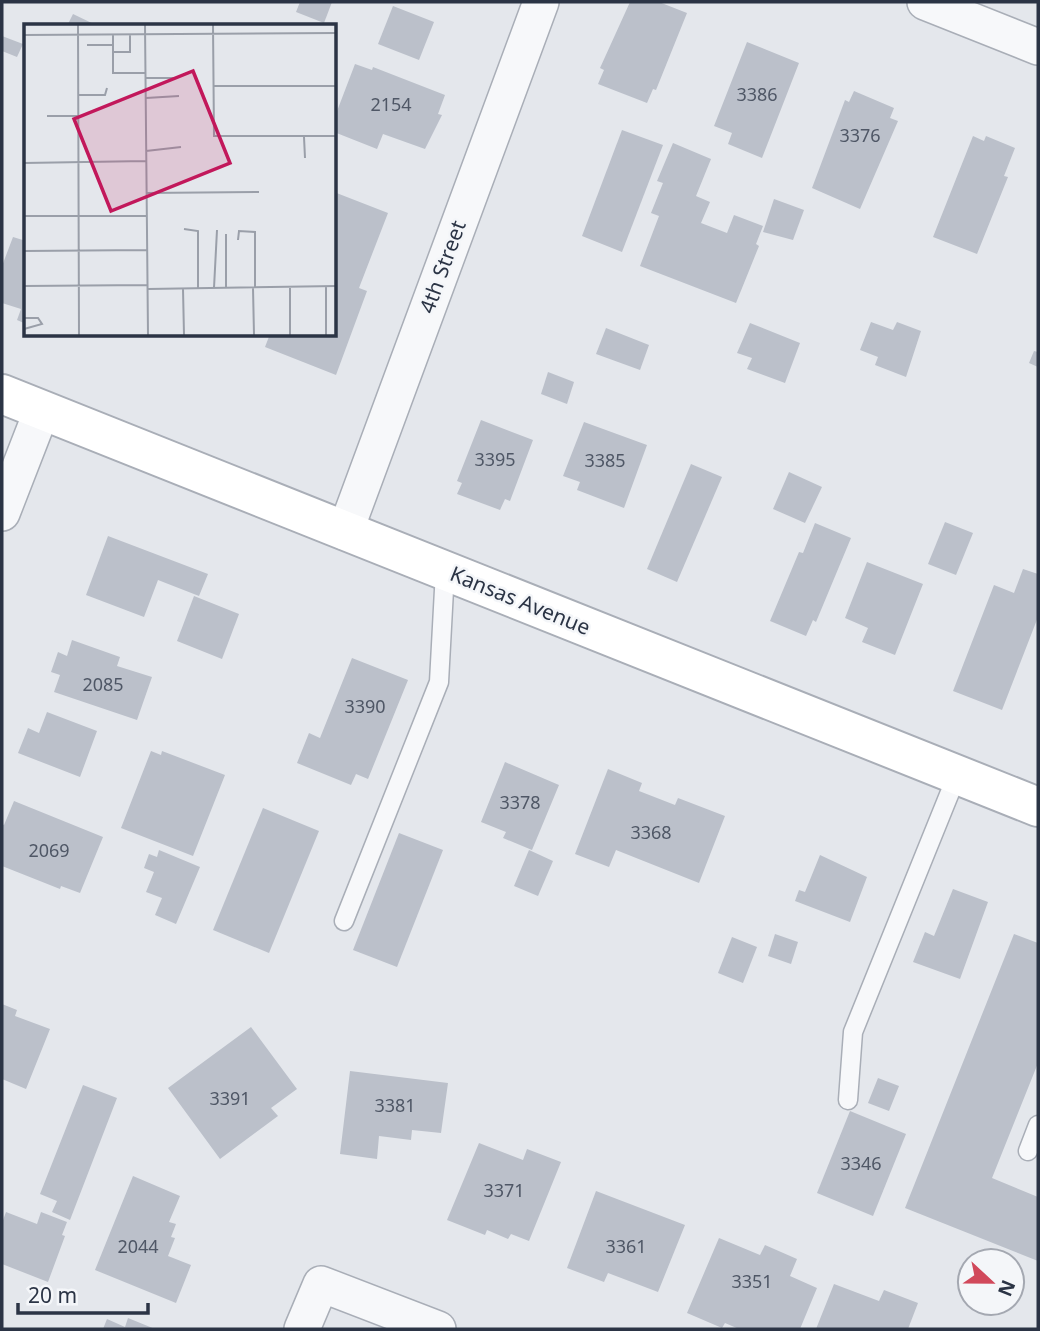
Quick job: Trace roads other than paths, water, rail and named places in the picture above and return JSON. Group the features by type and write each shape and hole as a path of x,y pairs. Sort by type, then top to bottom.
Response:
{"street":[{"name":"4th Street","path":"345,531 541,2"},
{"path":"925,2 1038,47"},
{"name":"Kansas Avenue","path":"2,394 1038,807"},
{"path":"2,513 42,410"},
{"path":"302,1329 321,1283 438,1329"}],"lane":[{"path":"344,921 439,681 445,571"},
{"path":"848,1100 853,1032 957,775"},
{"path":"1028,1151 1038,1125"}]}
